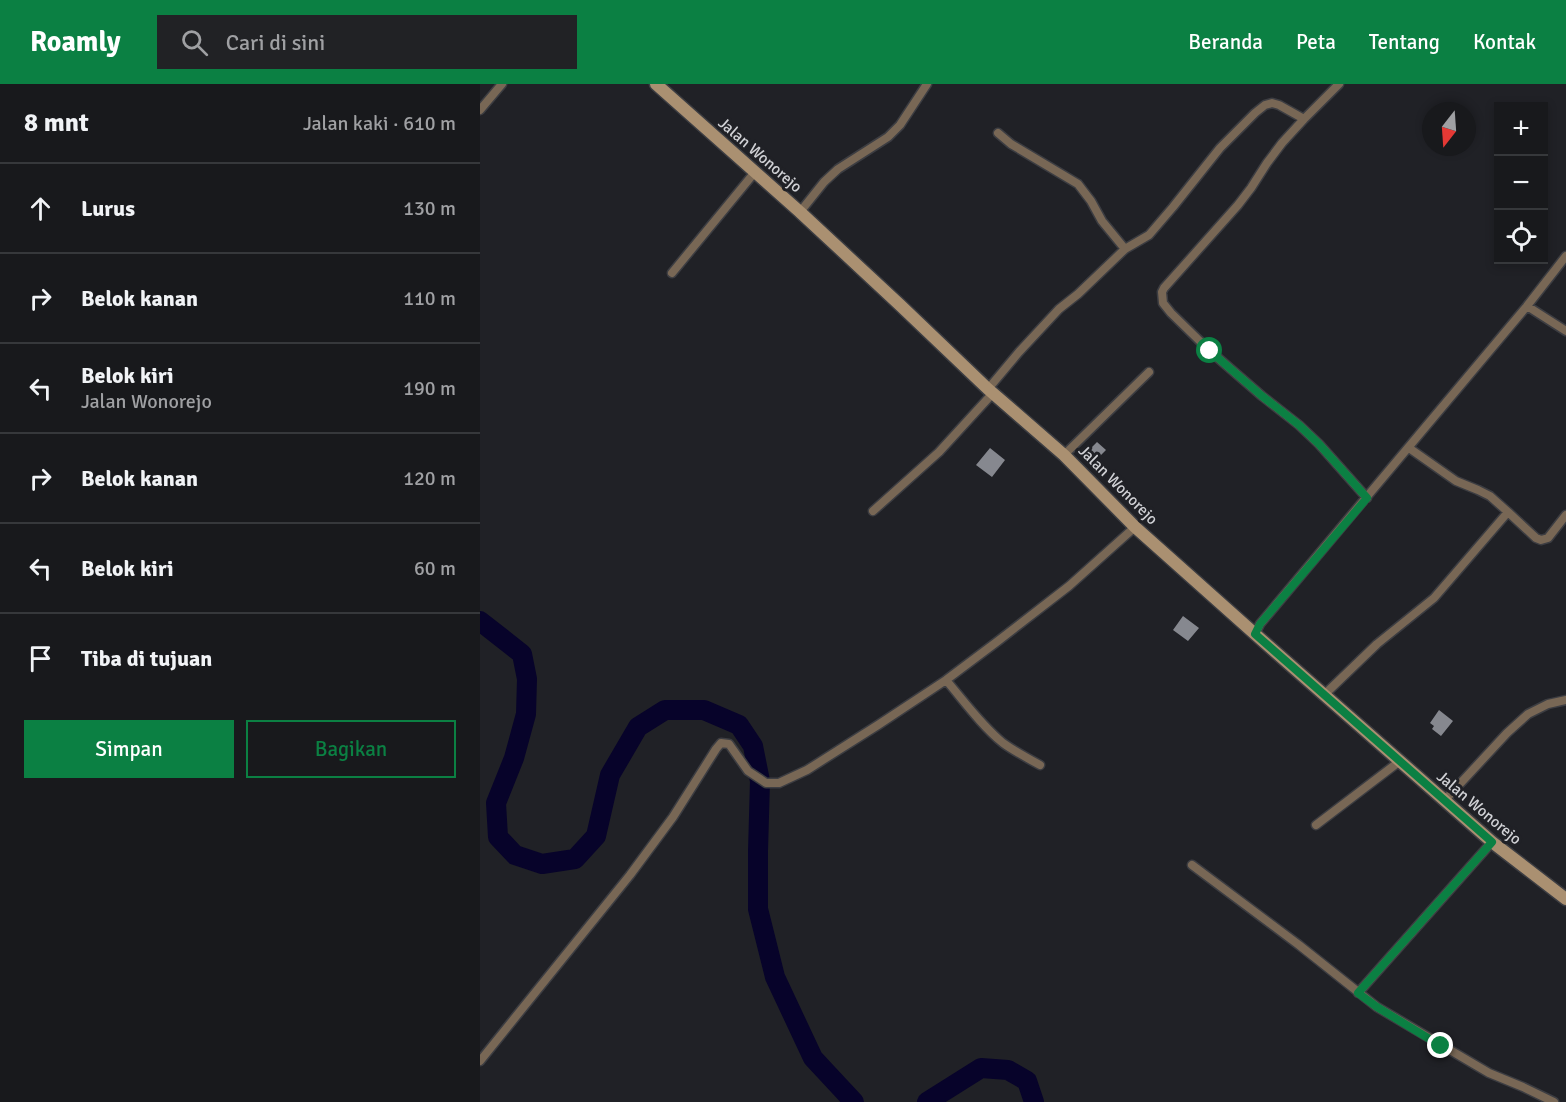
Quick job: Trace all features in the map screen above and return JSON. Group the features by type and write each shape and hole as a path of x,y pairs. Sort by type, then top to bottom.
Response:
{"street":[{"path":"480,110 502,84"},
{"name":"Jalan Wonorejo","path":"656,84 800,212 990,391 1065,455 1135,527 1444,801 1492,842 1566,899"},
{"path":"800,212 838,169 888,137 900,125 927,84"},
{"path":"1339,84 1304,119 1267,163 1238,205 1164,288 1161,296 1163,303 1171,313 1194,336 1262,396 1299,425 1367,498"},
{"path":"873,511 939,452 1019,352 1059,309 1125,249 1149,235 1220,148 1265,105 1272,103 1279,105 1304,119"},
{"path":"998,133 1011,144 1078,184 1102,221 1125,249"},
{"path":"672,273 755,172"},
{"path":"1255,634 1260,624 1527,306 1566,256"},
{"path":"1527,306 1566,332"},
{"path":"1065,455 1149,372"},
{"path":"1408,448 1456,481 1490,496 1536,538 1541,540 1548,538 1566,515"},
{"path":"1324,695 1389,633 1434,598 1508,512"},
{"path":"480,1061 630,875 673,818 719,746 723,743 730,745 748,771 771,784 779,783 807,770 946,680 1069,586 1135,527"},
{"path":"946,680 996,736 1014,751 1040,765"},
{"path":"1444,801 1507,733 1528,714 1548,704 1566,700"},
{"path":"1316,825 1400,762"},
{"path":"1358,993 1492,842"},
{"path":"1192,865 1377,1007 1489,1073 1523,1086 1554,1102"}],"building":[{"path":"1097,442 1106,450 1091,465 1083,456"},
{"path":"990,448 1005,460 992,477 976,465"},
{"path":"1183,616 1199,628 1188,641 1173,630"},
{"path":"1439,710 1453,721 1441,736 1432,729 1434,726 1430,723"}],"waterway":[{"path":"480,621 522,654 527,679 526,714 514,758 496,803 498,837 515,855 542,864 575,859 596,836 610,775 638,727 665,710 704,710 739,725 753,746 760,781 758,909 775,977 813,1058 854,1102"},
{"path":"927,1102 981,1068 1008,1070 1027,1081 1034,1102"}],"route":[{"path":"1210,351 1299,425 1367,498 1260,624 1255,634 1492,842 1358,993 1441,1046"}]}
